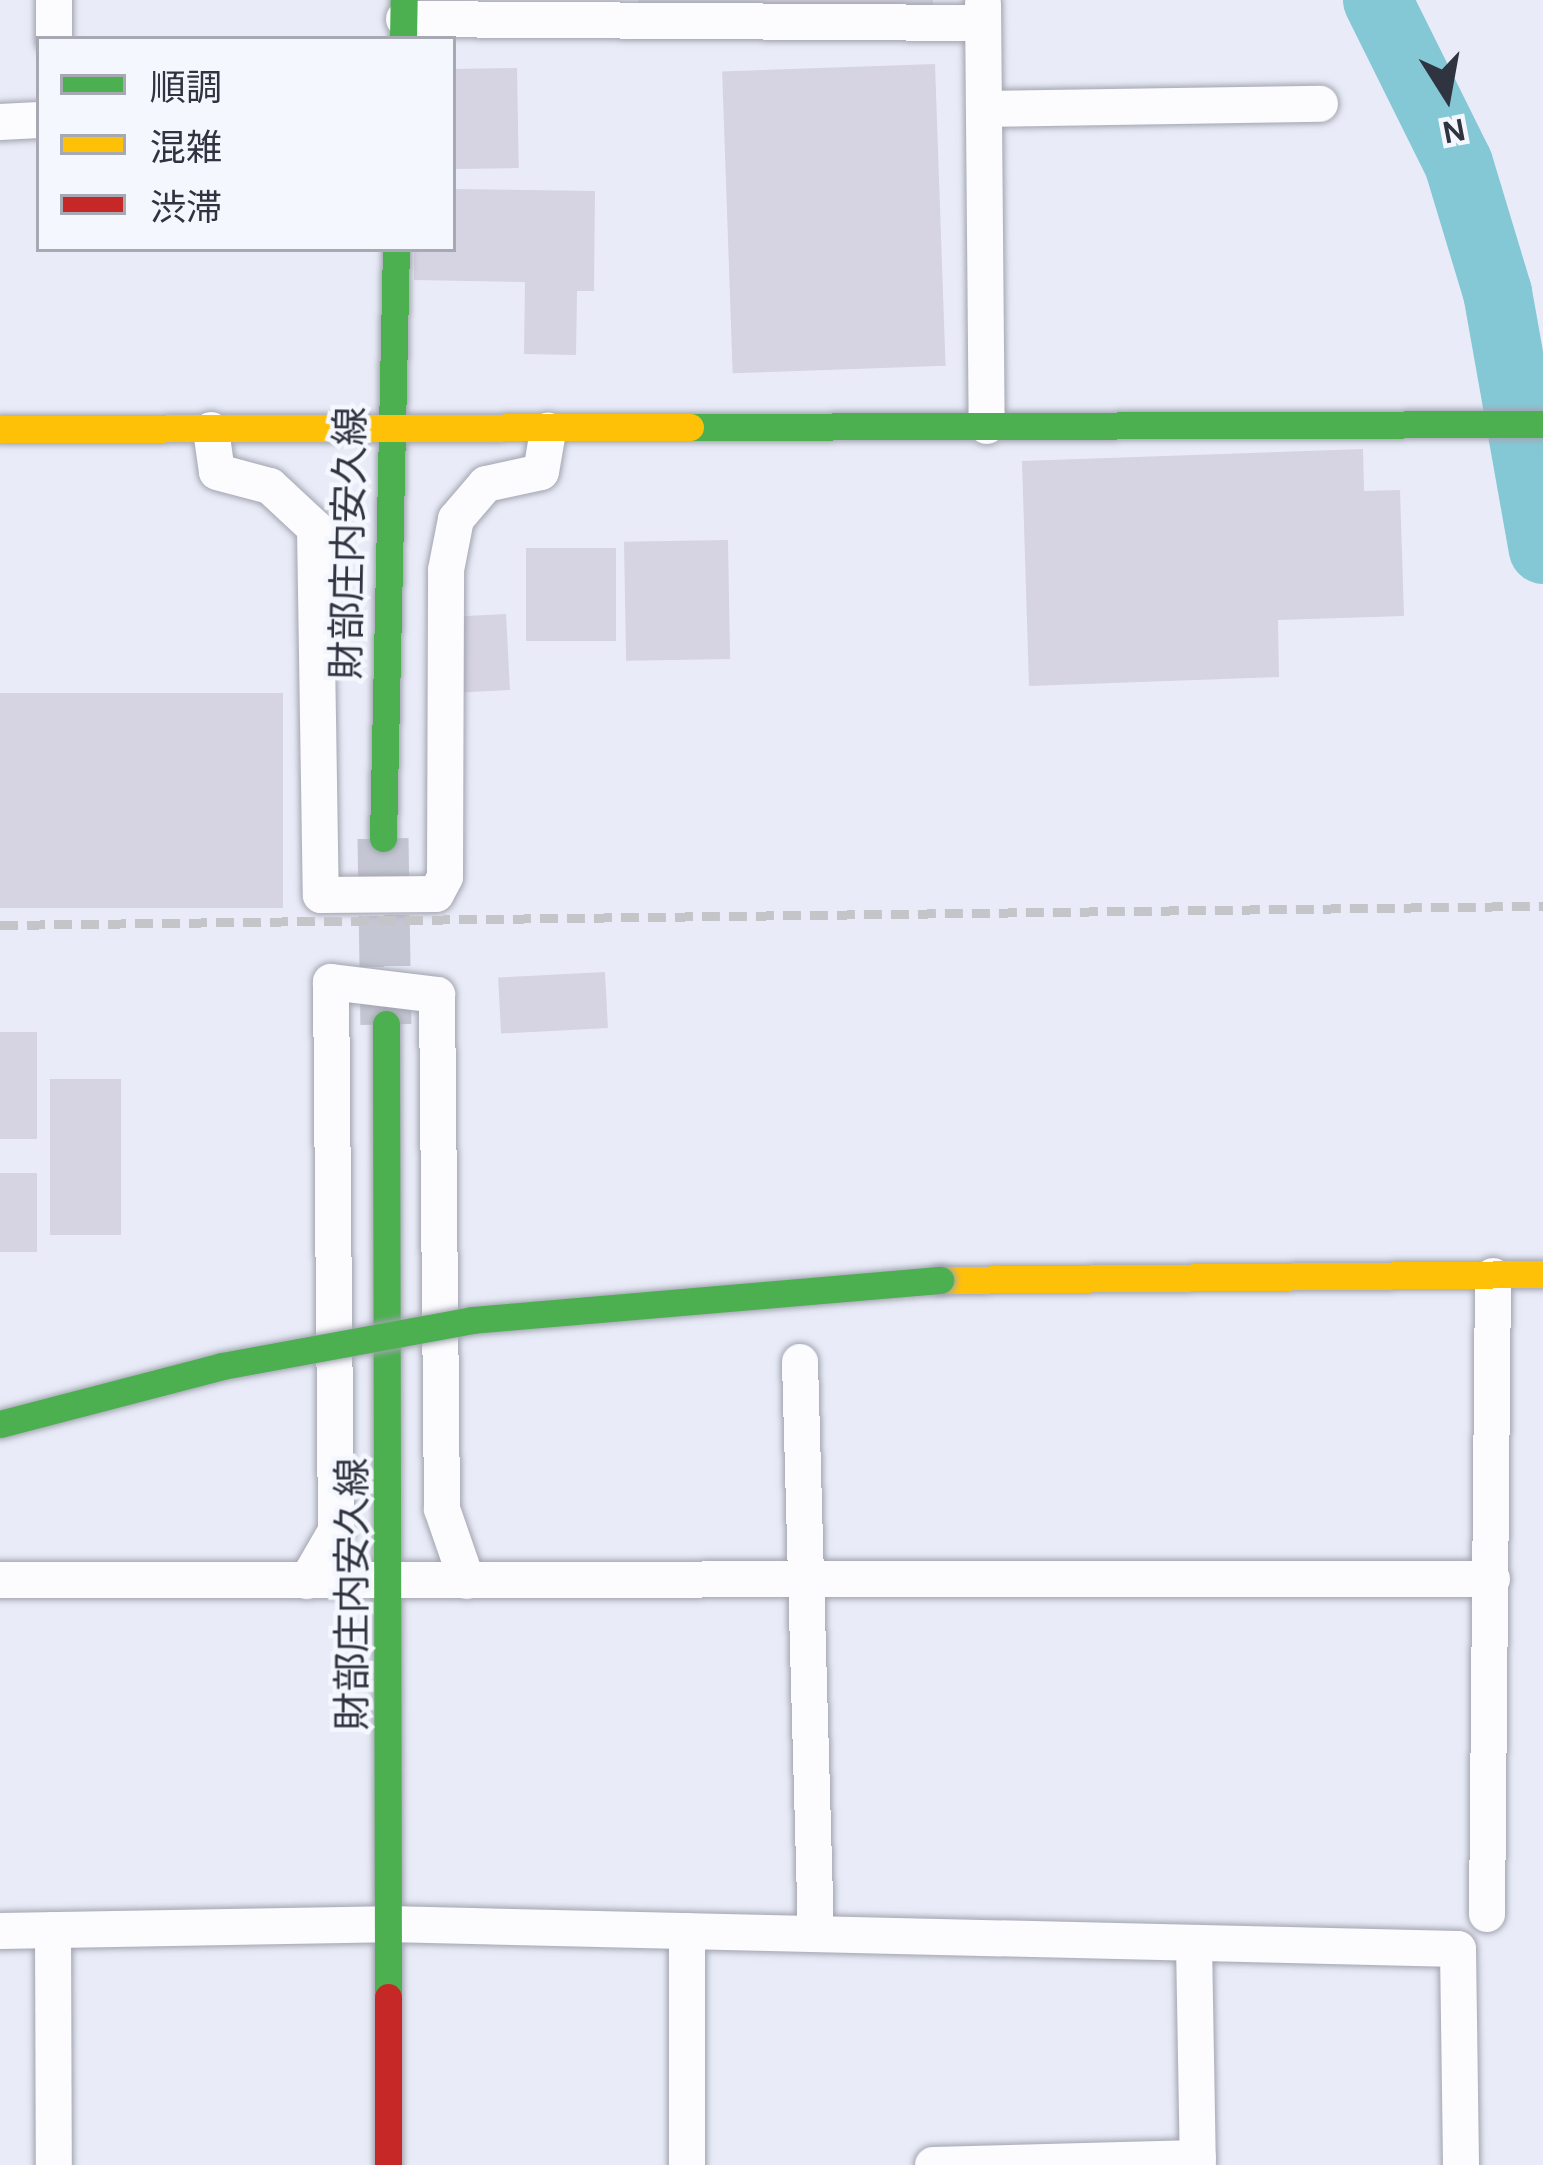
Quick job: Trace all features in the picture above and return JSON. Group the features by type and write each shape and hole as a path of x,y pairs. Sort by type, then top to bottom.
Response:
{"street":[{"path":"54,0 54,36"},
{"path":"404,19 983,12 987,426"},
{"path":"984,109 1320,104"},
{"path":"0,122 36,120"},
{"name":"財部庄内安久線","path":"383,838 396,252"},
{"path":"0,429 389,432 1543,424"},
{"path":"211,430 217,472 270,486 315,528 321,895 436,894 445,878 446,570 456,519 486,484 541,472 548,431"},
{"path":"308,1581 336,1532 331,982 437,995 442,1509 467,1582"},
{"name":"財部庄内安久線","path":"386,1024 394,1581 388,2165"},
{"path":"0,1424 222,1366 472,1320 940,1280 1519,1275 1492,1579 1486,1914"},
{"path":"800,1362 816,1934"},
{"path":"0,1580 1492,1579"},
{"path":"0,1931 387,1924 1458,1949 1461,2165"},
{"path":"53,1930 54,2165"},
{"path":"686,2165 687,1931"},
{"path":"933,2165 1198,2162 1194,1943"}],"building":[{"path":"638,0 933,0 933,8 638,8"},
{"path":"935,64 946,366 733,373 722,71"},
{"path":"517,68 519,168 456,169 456,69"},
{"path":"456,189 595,191 594,291 577,291 576,355 524,354 525,282 414,280 414,252 456,252"},
{"path":"1363,449 1364,491 1400,490 1404,616 1278,620 1279,677 1029,686 1022,461"},
{"path":"728,540 730,659 626,661 624,542"},
{"path":"526,548 616,548 616,641 526,641"},
{"path":"506,614 510,690 461,692 457,617"},
{"path":"0,693 283,693 283,908 0,908"},
{"path":"605,972 608,1028 501,1034 498,978"},
{"path":"0,1032 37,1032 37,1139 0,1139"},
{"path":"50,1079 121,1079 121,1235 50,1235"},
{"path":"0,1173 37,1173 37,1252 0,1252"}],"waterway":[{"path":"1377,0 1458,163 1497,292 1543,549"}],"tunnel":[{"path":"383,838 386,1024"}],"railway":[{"path":"0,925 1543,906"}],"traffic: fast":[{"path":"403,36 404,0"},
{"path":"383,838 396,252"},
{"path":"690,427 1543,424"},
{"path":"386,1024 388,1997"},
{"path":"0,1424 222,1366 472,1320 940,1280"}],"traffic: slow":[{"path":"0,429 690,427"},
{"path":"940,1280 1543,1274"}],"traffic: jam":[{"path":"388,1997 388,2165"}]}
